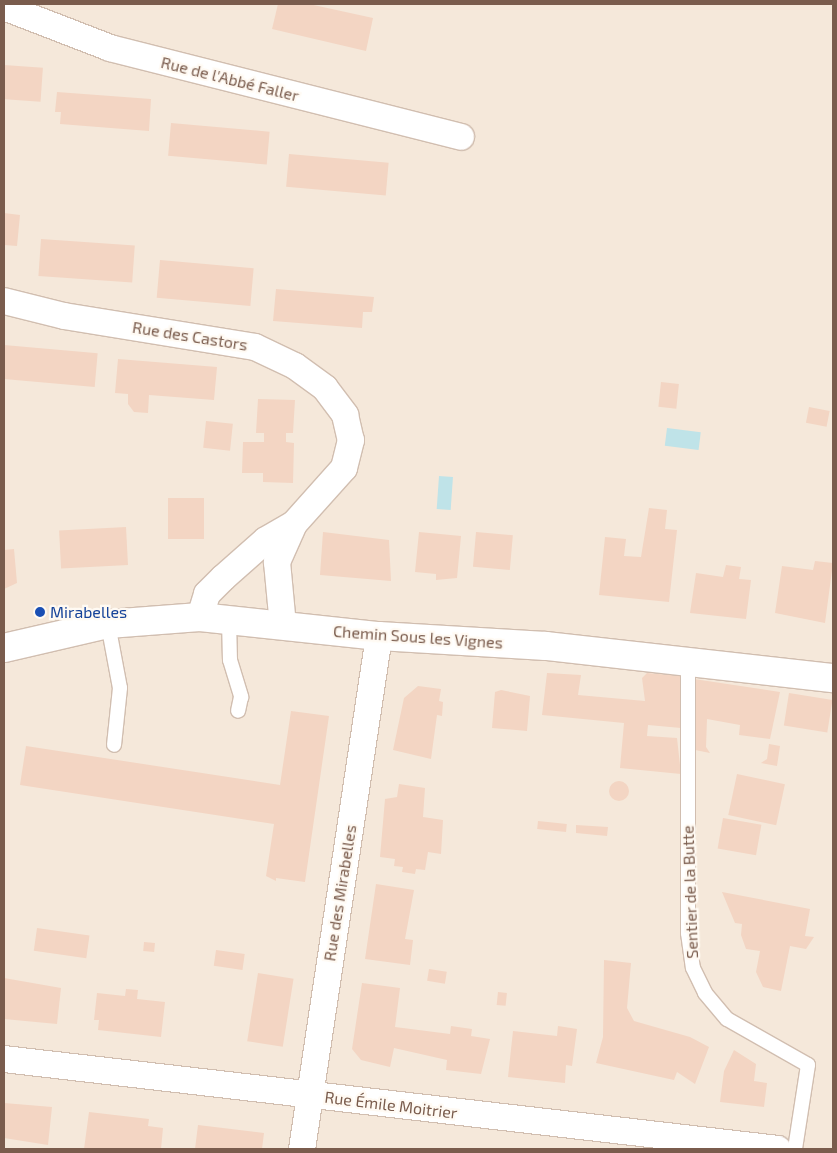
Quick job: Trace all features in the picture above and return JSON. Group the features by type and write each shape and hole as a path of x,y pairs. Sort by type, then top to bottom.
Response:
{"street":[{"name":"Rue de l'Abbé Faller","path":"4,6 110,48 461,137"},
{"name":"Rue des Castors","path":"4,301 255,347 294,366 325,388 345,415 351,440 344,468 294,524 277,562 283,625"},
{"name":"Rue des Castors","path":"200,617 207,594 222,578 266,540 294,524"},
{"name":"Chemin Sous les Vignes","path":"4,648 108,624 200,617 379,636 688,661 833,678"},
{"name":"Rue des Mirabelles","path":"302,1149 379,636"},
{"name":"Rue Émile Moitrier","path":"4,1059 778,1149"}],"lane":[{"path":"229,620 230,660 240,697 238,711"},
{"path":"108,624 120,688 114,745"},
{"name":"Sentier de la Butte","path":"688,661 688,934 693,968 704,993 727,1019 808,1066 795,1149"}],"shaded area":[{"path":"4,4 833,4 833,1149 4,1149"}],"water":[{"path":"667,428 701,432 699,450 665,446"},
{"path":"439,476 453,477 451,510 437,509"}],"building":[{"path":"278,4 309,4 373,18 366,51 272,29"},
{"path":"4,65 43,68 41,102 4,99"},
{"path":"57,92 151,99 149,131 60,124 61,112 55,112"},
{"path":"171,123 270,132 267,165 168,156"},
{"path":"289,154 389,163 386,196 286,187"},
{"path":"4,213 20,215 17,246 4,245"},
{"path":"41,239 135,246 132,282 38,276"},
{"path":"160,260 254,268 250,306 157,298"},
{"path":"276,289 374,297 372,312 363,312 362,328 273,321"},
{"path":"4,345 98,353 95,387 4,379"},
{"path":"118,359 217,367 214,400 149,395 148,413 134,412 128,404 128,394 115,393"},
{"path":"661,382 679,384 676,409 658,407"},
{"path":"258,399 295,400 293,433 286,433 286,442 294,443 293,483 263,482 263,473 242,473 243,442 264,442 264,433 256,433"},
{"path":"809,407 830,411 827,427 806,423"},
{"path":"206,421 233,424 230,451 203,448"},
{"path":"168,498 204,498 204,539 168,539"},
{"path":"649,508 667,510 665,529 677,530 669,602 599,595 605,537 626,539 624,556 641,557"},
{"path":"126,527 128,565 61,568 59,531"},
{"path":"323,532 389,540 391,581 320,575"},
{"path":"419,532 461,536 457,578 436,580 436,574 415,572"},
{"path":"476,532 513,535 510,570 473,567"},
{"path":"14,549 17,583 4,589 4,550"},
{"path":"815,561 833,563 825,623 775,613 782,566 813,570"},
{"path":"726,565 741,567 739,579 751,580 746,619 690,613 696,573 723,577"},
{"path":"547,673 581,675 578,695 645,701 642,678 647,673 681,676 681,728 648,725 647,736 677,738 681,774 620,768 624,723 542,715"},
{"path":"694,679 780,692 770,739 739,735 740,725 707,719 706,747 710,753 695,750"},
{"path":"418,686 441,689 439,701 443,702 442,716 437,715 431,759 393,750 404,698"},
{"path":"501,690 530,696 527,731 492,728 495,692"},
{"path":"789,693 832,700 827,732 784,726"},
{"path":"291,711 329,716 305,882 276,878 276,881 266,876 274,824 20,785 26,746 280,785"},
{"path":"769,744 780,746 777,766 761,763 767,759"},
{"path":"737,774 785,784 776,825 728,815"},
{"path":"619,781 626,784 629,791 626,798 619,801 612,798 609,791 612,784"},
{"path":"399,784 425,788 423,817 443,820 441,854 428,852 425,870 416,869 415,874 402,872 403,867 394,866 395,859 380,857 385,799 397,797"},
{"path":"723,818 761,825 756,855 718,849"},
{"path":"538,821 567,824 566,832 537,829"},
{"path":"576,825 608,827 607,836 576,833"},
{"path":"376,884 414,890 405,939 413,940 410,965 365,959"},
{"path":"722,892 810,909 805,936 814,937 806,949 790,946 781,991 763,987 756,972 760,951 746,949 741,935 742,924 735,923"},
{"path":"37,928 89,935 86,958 34,951"},
{"path":"144,942 155,943 154,952 143,951"},
{"path":"216,950 245,954 242,970 214,966"},
{"path":"604,960 631,963 627,1008 634,1021 690,1037 709,1047 695,1084 677,1072 674,1080 596,1063 603,1037"},
{"path":"429,969 447,972 445,984 427,981"},
{"path":"258,973 294,979 283,1047 247,1041"},
{"path":"4,978 61,988 57,1024 4,1019"},
{"path":"362,983 400,988 395,1027 450,1034 451,1026 472,1029 471,1036 490,1039 481,1074 446,1070 447,1060 394,1048 390,1067 361,1060 352,1049"},
{"path":"126,989 138,990 137,999 165,1002 161,1037 98,1030 99,1020 94,1020 97,993 125,996"},
{"path":"498,992 507,993 506,1006 497,1005"},
{"path":"558,1026 577,1029 572,1066 566,1065 565,1083 508,1077 513,1031 557,1036"},
{"path":"734,1050 756,1064 754,1081 767,1083 764,1107 720,1102 724,1071"},
{"path":"4,1103 52,1107 48,1145 4,1138"},
{"path":"89,1112 149,1119 148,1126 163,1128 161,1149 84,1149"},
{"path":"198,1125 264,1133 262,1149 195,1149"}],"place":[{"name":"Mirabelles","path":"40,612"}]}
